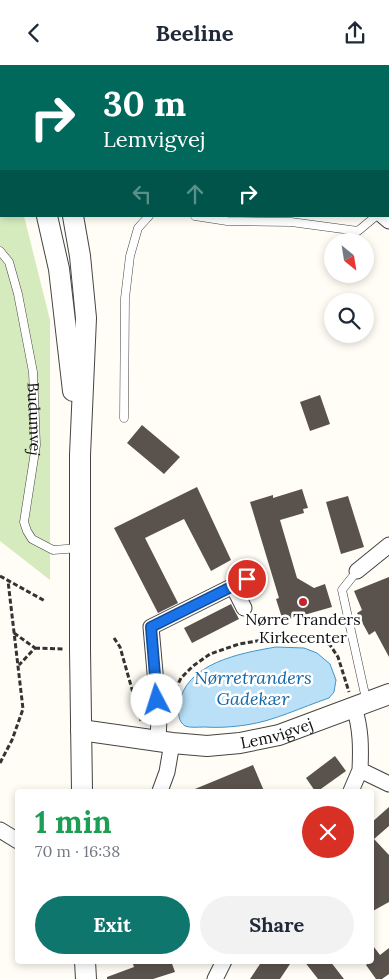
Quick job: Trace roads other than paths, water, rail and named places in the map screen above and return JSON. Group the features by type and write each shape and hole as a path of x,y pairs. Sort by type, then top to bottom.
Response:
{"street":[{"path":"47,217 59,269 80,455"},
{"path":"73,217 80,256 86,318 80,455 82,789"},
{"path":"357,571 389,545"},
{"path":"161,789 168,772 159,741 159,718 151,627 247,579"},
{"path":"233,586 244,608"},
{"name":"Lemvigvej","path":"81,730 207,746 240,743 279,735 389,694"},
{"path":"352,789 360,769 362,746 357,718 361,705"},
{"path":"360,769 389,784"},
{"path":"0,830 15,839"},
{"path":"85,964 86,979"}],"lane":[{"path":"124,418 125,298 130,256 138,228 149,217"},
{"path":"201,217 227,221 290,222 358,231 375,217"},
{"name":"Budumvej","path":"0,251 9,262 18,294 33,372 36,445 24,522 26,531 32,539 53,550 80,548"},
{"path":"357,571 342,590 364,690 361,705"}],"water":[{"name":"Nørretranders Gadekær","path":"276,647 304,648 317,653 330,664 336,680 334,692 329,698 277,717 246,725 187,727 183,724 180,719 179,706 183,691 191,679 203,670 231,657"}],"place":[{"name":"Nørre Tranders Kirkecenter","path":"303,602"}]}
